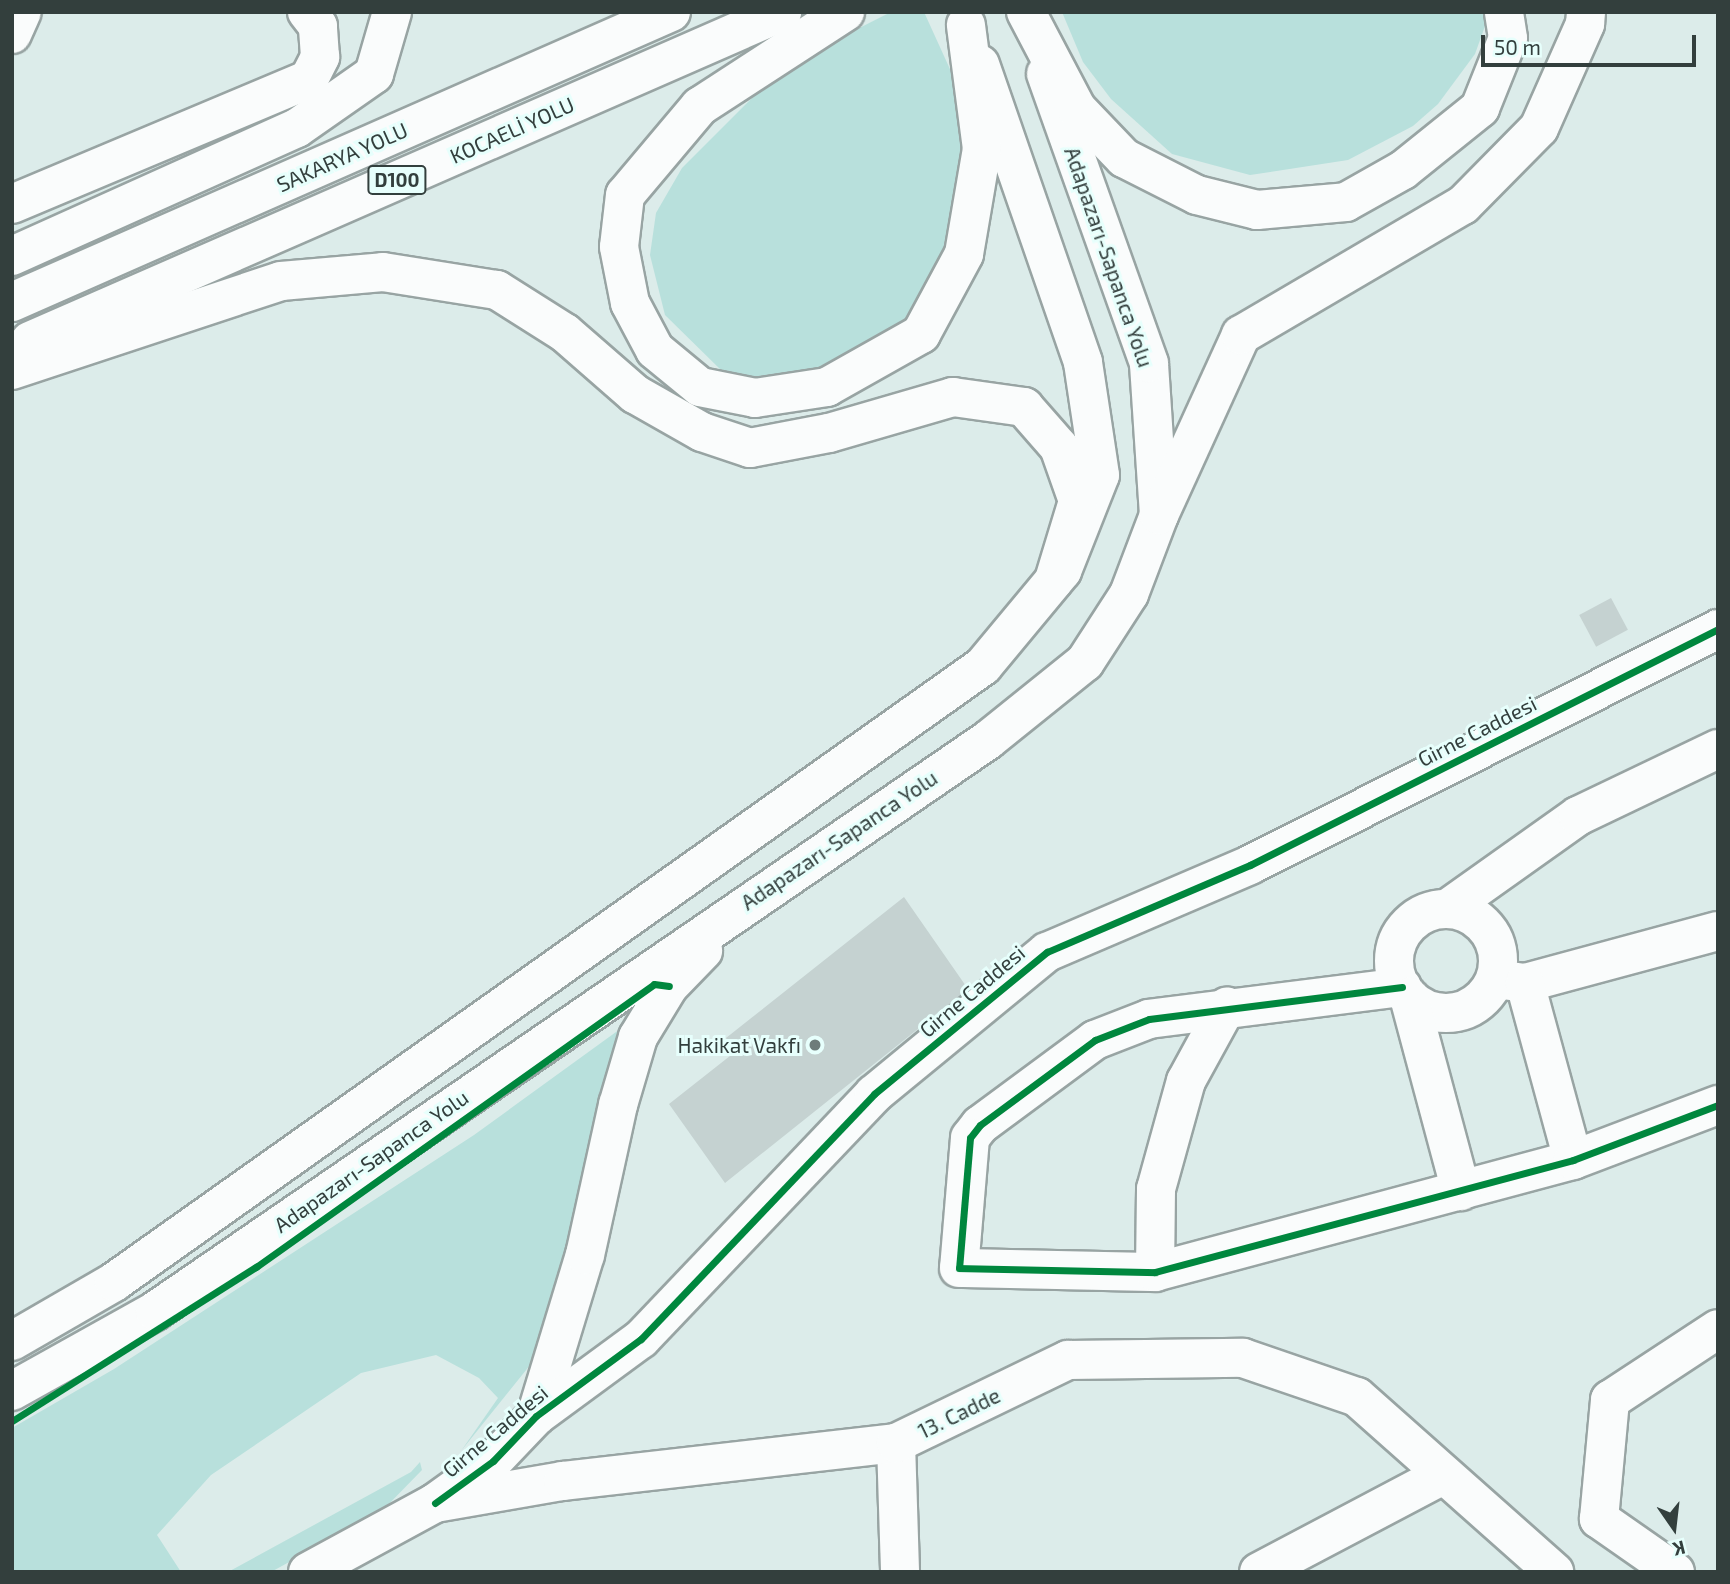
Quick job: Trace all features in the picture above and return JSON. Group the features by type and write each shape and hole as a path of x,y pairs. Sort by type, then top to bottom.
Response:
{"main road":[{"path":"12,34 22,12"},
{"path":"12,204 309,79 320,57 318,26 307,12"},
{"path":"12,256 297,128 374,74 392,12"},
{"name":"SAKARYA YOLU","path":"12,302 671,12"},
{"name":"KOCAELİ YOLU","path":"12,349 782,12"},
{"path":"845,12 699,106 625,195 619,247 630,303 655,350 700,387 755,398 827,387 921,334 964,254 982,149 964,19"},
{"path":"1025,12 1077,108 1124,158 1197,195 1257,210 1346,202 1412,162 1480,108 1508,38 1504,12"},
{"name":"Adapazarı-Sapanca Yolu","path":"12,1391 155,1311 761,891 988,740 1085,662 1129,594 1160,515 1149,363 1025,12"},
{"path":"1160,515 1241,335 1462,205 1539,128 1586,24 1586,12"},
{"path":"12,1341 125,1274 983,666 1054,580 1100,475 1083,362 964,19"},
{"path":"12,370 281,281 383,272 497,290 565,333 635,394 702,432 750,448 829,433 953,397 1024,407 1059,447 1078,501 1054,580"},
{"name":"Girne Caddesi","path":"435,1503 493,1461 536,1416 641,1339 874,1094 1046,952 1250,865 1718,629"},
{"path":"1461,1191 1395,960 1403,933 1422,916 1447,909 1578,816 1718,748"},
{"path":"536,1416 585,1255 618,1105 638,1037 669,986 761,891"},
{"path":"1447,909 1478,919 1489,931 1511,981 1573,1160"},
{"path":"1718,930 1511,981 1488,992 1463,1010 1433,1011 1405,992 1227,1006 1149,1019 1095,1040 980,1125 965,1155 958,1268 1155,1272 1573,1160 1718,1105"},
{"path":"1155,1272 1156,1189 1185,1081 1227,1006"},
{"path":"1675,1572 1599,1519 1610,1400 1718,1329"},
{"name":"13. Cadde","path":"307,1572 435,1503 563,1481 896,1443 1068,1360 1243,1358 1357,1397 1441,1476 1554,1572"},
{"path":"896,1443 900,1572"},
{"path":"1259,1572 1441,1476"}],"shaded area":[{"path":"891,12 924,12 964,100 973,164 924,312 866,356 787,383 723,372 665,315 650,255 656,213 682,168 784,66"},
{"path":"1062,12 1490,12 1475,54 1438,104 1413,126 1348,160 1250,175 1172,154 1111,99 1083,62"},
{"path":"645,1011 543,1349 461,1451 498,1398 479,1378 436,1355 361,1373 211,1475 157,1535 181,1572 12,1572 12,1428 114,1369 474,1135"},
{"path":"420,1462 422,1470 382,1511 271,1572 228,1572 411,1472"}],"building":[{"path":"1611,598 1628,630 1596,647 1579,615"},
{"name":"Hakikat Vakfı","path":"904,897 968,989 725,1183 669,1104 735,1052 726,1038"}],"cycle path":[{"path":"435,1503 493,1461 536,1416 641,1339 874,1094 1047,952 1250,865 1718,629"},
{"path":"12,1421 256,1267 654,984 669,986"},
{"path":"1402,987 1149,1019 1095,1040 980,1125 970,1138 959,1268 1155,1272 1573,1160 1718,1105"}],"place":[{"name":"Hakikat Vakfı","path":"815,1045"}]}
